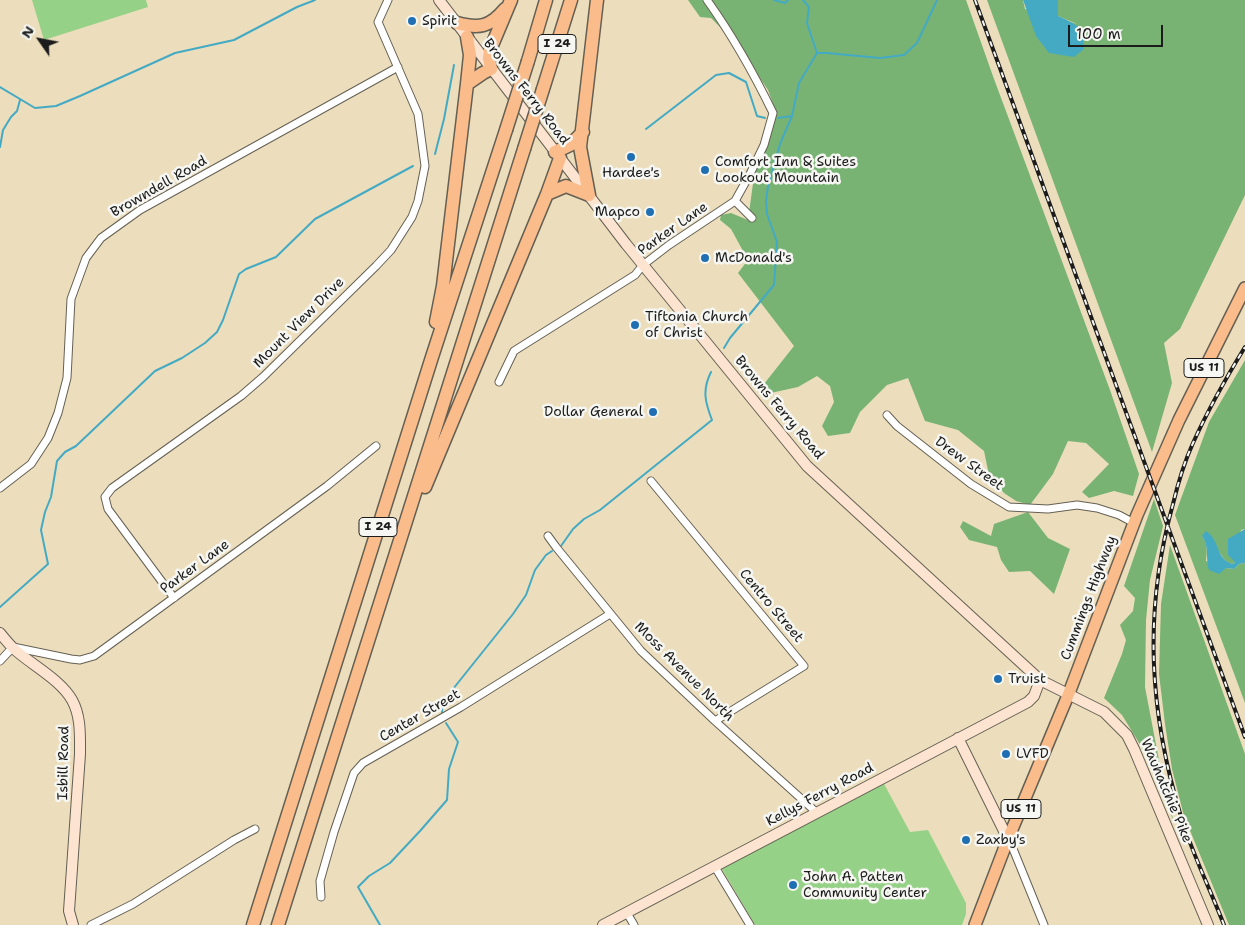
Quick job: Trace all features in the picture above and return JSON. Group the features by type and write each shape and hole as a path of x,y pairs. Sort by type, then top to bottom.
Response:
{"highway":[{"path":"456,23 470,27 488,24 497,18 510,0"},
{"path":"467,84 491,69 490,50 510,0"},
{"name":"I 24","path":"253,925 546,0"},
{"name":"I 24","path":"278,925 571,0"},
{"path":"589,195 580,147 597,0"},
{"path":"432,357 432,339 443,286 467,84 470,55 467,37"},
{"path":"393,561 547,194 557,155 583,132"},
{"path":"547,194 566,186 589,195"}],"main road":[{"name":"Cummings Highway","path":"975,925 1008,838 1069,693 1134,523 1182,412 1245,288"}],"street":[{"name":"Mount View Drive","path":"174,598 108,509 105,497 112,488 194,428 239,398 263,377 376,266 404,232 418,201 425,166 418,114 378,22 388,0"},
{"name":"Browns Ferry Road","path":"440,0 643,265 807,466 1040,680 1050,687 1069,693"},
{"name":"Parker Lane","path":"499,382 514,351 635,275 643,265 735,201 764,145 773,113 762,90 721,20 706,0"},
{"name":"Browndell Road","path":"0,488 31,464 48,438 62,402 67,378 71,299 86,258 101,238 140,210 398,67"},
{"path":"735,201 752,218"},
{"name":"Drew Street","path":"887,415 897,426 971,484 1009,506 1048,509 1076,505 1119,515 1134,523"},
{"name":"Parker Lane","path":"12,647 71,659 94,656 327,486 376,446"},
{"name":"Centro Street","path":"651,481 804,666 715,721"},
{"name":"Moss Avenue North","path":"548,536 641,650 715,721 816,812"},
{"name":"Center Street","path":"321,897 320,881 334,832 354,773 363,764 461,707 610,614"},
{"name":"Isbill Road","path":"0,633 12,647 58,684 71,699 77,714 80,731 80,754 69,911 73,925"},
{"path":"0,661 12,647"},
{"name":"Kellys Ferry Road","path":"605,925 816,812 1028,702 1034,696 1040,680"},
{"name":"Wauhatchie Pike","path":"1069,693 1104,712 1126,735 1134,749 1208,925"},
{"path":"958,738 1008,838 1044,925"},
{"path":"91,925 133,904 234,840 255,829"},
{"path":"715,867 750,925"},
{"path":"627,912 634,925"}],"green space":[{"path":"32,0 146,0 148,7 44,40"},
{"path":"688,0 966,0 1110,390 1139,474 1133,496 1114,491 1089,498 1082,492 1109,464 1086,443 1068,441 1053,474 1030,505 1016,501 1004,493 989,475 984,451 958,430 925,421 908,378 887,385 860,412 850,433 828,436 822,426 834,402 830,386 817,376 798,387 766,394 760,389 794,346 738,273 748,260 731,229 720,220 721,215 731,213 748,220 755,169 776,112 768,90 737,44 711,18 700,17"},
{"path":"987,0 1023,0 1025,9 1077,24 1058,16 1058,0 1245,0 1245,195 1180,329 1164,343 1172,383 1152,452"},
{"path":"1245,360 1245,529 1241,530 1235,562 1233,564 1226,561 1216,548 1202,536 1207,551 1206,561 1234,569 1239,564 1245,563 1245,703 1175,515 1209,422"},
{"path":"1154,499 1163,526 1150,580 1146,620 1145,687 1166,797 1175,824 1144,751 1122,715 1104,698 1126,640 1120,625 1133,611 1135,598 1124,586"},
{"path":"1028,512 1048,538 1070,549 1054,594 1030,571 1009,572 1001,560 997,547 969,540 960,527 963,521 991,536 994,524"},
{"path":"1170,545 1245,754 1245,925 1229,925 1184,816 1172,769 1159,674 1161,604"},
{"path":"883,782 910,832 928,830 966,903 966,914 962,925 755,925 722,869"}],"water":[{"path":"1023,0 1058,0 1058,16 1078,27 1081,31 1084,49 1074,57 1049,53 1036,36"},
{"path":"1245,529 1245,563 1239,564 1234,569 1226,568 1219,574 1209,570 1207,548 1202,536 1206,531 1214,539 1224,558 1233,564 1235,562 1228,555 1228,539"}],"waterway":[{"path":"0,87 35,108 56,106 175,53 234,40 297,7 315,0"},
{"path":"774,0 785,3 788,0"},
{"path":"724,348 730,338 774,285 777,242 767,214 768,186 780,144 792,116 799,83 817,53 807,23 809,7 803,0"},
{"path":"817,53 880,58 904,55 917,43 937,0"},
{"path":"435,154 454,65"},
{"path":"646,129 716,75 729,73 746,82 757,116 765,118"},
{"path":"0,147 3,130 17,111 20,100"},
{"path":"778,118 792,116"},
{"path":"0,607 48,564 41,530 51,497 57,461 65,452 76,446 155,371 182,358 205,343 217,332 239,274 246,269 276,257 315,219 413,166"},
{"path":"561,546 573,529 584,519 600,510 712,420 706,396 706,385 711,372"},
{"path":"442,714 442,708 453,689 513,614 526,595 535,570 546,555 552,551"},
{"path":"380,925 358,887 369,876 390,863 447,800 449,769 458,742 446,723"}],"railway":[{"path":"975,0 1245,737"},
{"path":"1224,925 1186,833 1171,780 1162,741 1157,701 1154,623 1163,544 1182,473 1205,418 1245,347"}],"place":[{"name":"Spirit","path":"412,21"},
{"name":"Hardee's","path":"631,157"},
{"name":"Comfort Inn & Suites Lookout Mountain","path":"705,170"},
{"name":"Mapco","path":"650,212"},
{"name":"McDonald's","path":"705,258"},
{"name":"Tiftonia Church of Christ","path":"635,325"},
{"name":"Dollar General","path":"653,412"},
{"name":"Truist","path":"998,679"},
{"name":"LVFD","path":"1006,754"},
{"name":"Zaxby's","path":"966,840"},
{"name":"John A. Patten Community Center","path":"793,885"}]}
